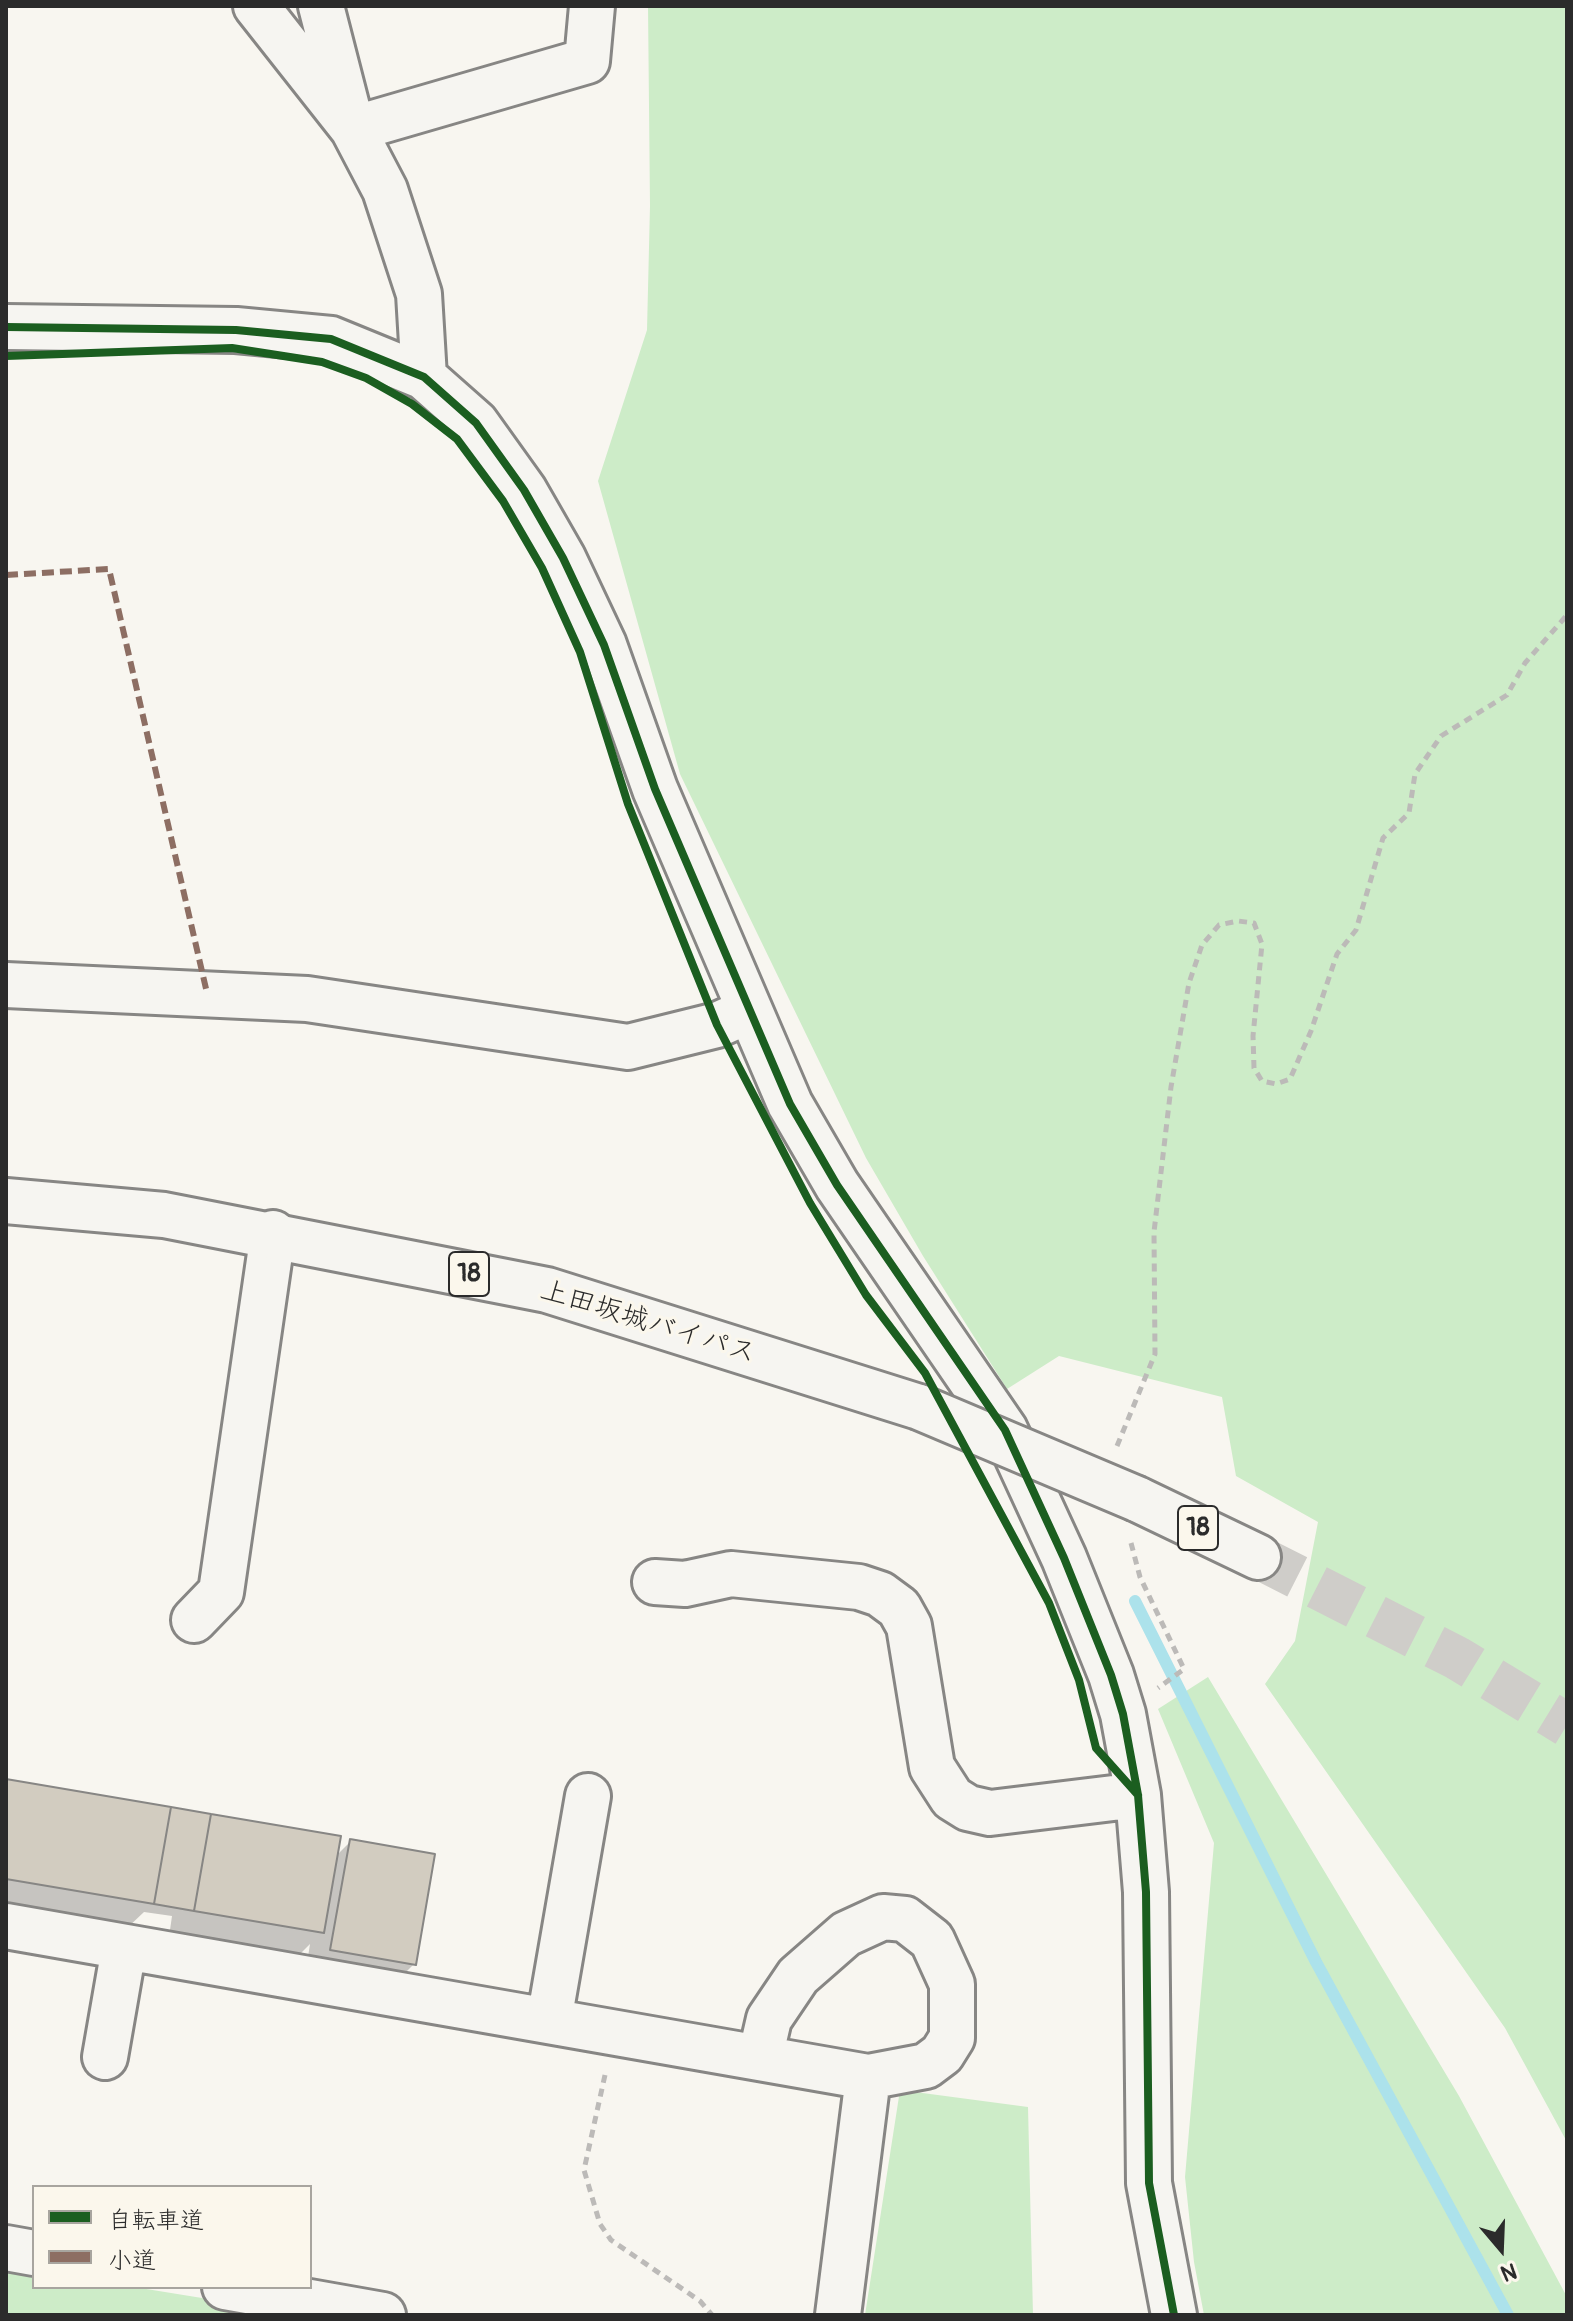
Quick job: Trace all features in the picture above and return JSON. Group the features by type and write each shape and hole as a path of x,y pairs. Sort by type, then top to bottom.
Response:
{"main road":[{"path":"256,6 353,129 385,190 419,294 424,377"},
{"path":"321,6 353,129"},
{"path":"353,129 587,61 592,6"},
{"path":"6,327 236,330 331,339 424,377 476,423 524,490 563,558 604,645 655,789 790,1104 837,1185 1005,1430 1064,1558 1123,1714 1138,1795 1146,1892 1149,2183 1174,2315"},
{"path":"6,985 307,999 628,1047 717,1025 748,1011"},
{"name":"上田坂城バイパス","path":"6,1201 164,1215 273,1233 547,1290 919,1407 1133,1518 1258,1557"},
{"path":"194,1620 221,1592 273,1233"},
{"path":"655,1582 685,1584 731,1574 859,1587 880,1594 899,1608 909,1626 932,1767 952,1798 968,1808 990,1813 1138,1795"},
{"path":"549,2021 588,1796"},
{"path":"6,1926 868,2077 926,2066 942,2054 952,2038 952,1984 932,1940 905,1919 883,1917 863,1924 798,1976 769,2019 760,2058"},
{"path":"105,2057 124,1948"},
{"path":"838,2315 868,2077"},
{"path":"6,2248 32,2253"},
{"path":"236,2289 383,2315"}],"path":[{"path":"1115,1457 1118,1440 1155,1354 1154,1232 1174,1072 1189,983 1202,945 1219,925 1238,921 1254,923 1262,944 1253,1036 1254,1068 1262,1081 1276,1084 1290,1079 1311,1031 1337,954 1356,930 1383,838 1409,813 1415,774 1441,736 1507,695 1525,663 1567,615"},
{"path":"1123,1714 1184,1669 1140,1577 1133,1518"},
{"path":"614,2033 584,2170 590,2198 600,2224 611,2240 700,2301 712,2315"}],"green space":[{"path":"648,6 1567,6 1567,2142 1505,2028 1265,1684 1295,1641 1318,1522 1236,1476 1222,1397 1059,1356 1007,1389 923,1256 866,1158 680,774 598,481 647,330 650,206"},
{"path":"1208,1677 1459,2096 1567,2297 1567,2315 1204,2315 1194,2262 1185,2177 1214,1843 1158,1709"},
{"path":"900,2090 1028,2107 1033,2315 865,2315"},
{"path":"6,2266 32,2271 32,2289 146,2289 307,2315 6,2315"}],"building":[{"path":"6,1779 171,1807 154,1904 6,1879"},
{"path":"171,1807 211,1814 194,1911 154,1904"},
{"path":"211,1814 341,1836 324,1933 194,1911"},
{"path":"350,1839 435,1854 416,1965 330,1950"}],"waterway":[{"path":"1135,1601 1316,1962 1508,2315"}],"tunnel":[{"path":"1258,1557 1457,1658 1567,1725"}],"marked path":[{"path":"6,575 109,569 207,993"}],"cycle path":[{"path":"6,327 236,330 331,339 424,377 476,423 524,490 563,558 604,645 655,789 790,1104 837,1185 1005,1430 1064,1558 1111,1675 1123,1714 1138,1795 1146,1892 1149,2183 1174,2315"},
{"path":"6,356 232,348 322,362 366,378 412,404 457,439 503,501 542,568 580,652 628,804 717,1025 810,1203 866,1295 925,1373 1049,1603 1079,1680 1096,1748 1138,1795"}]}
